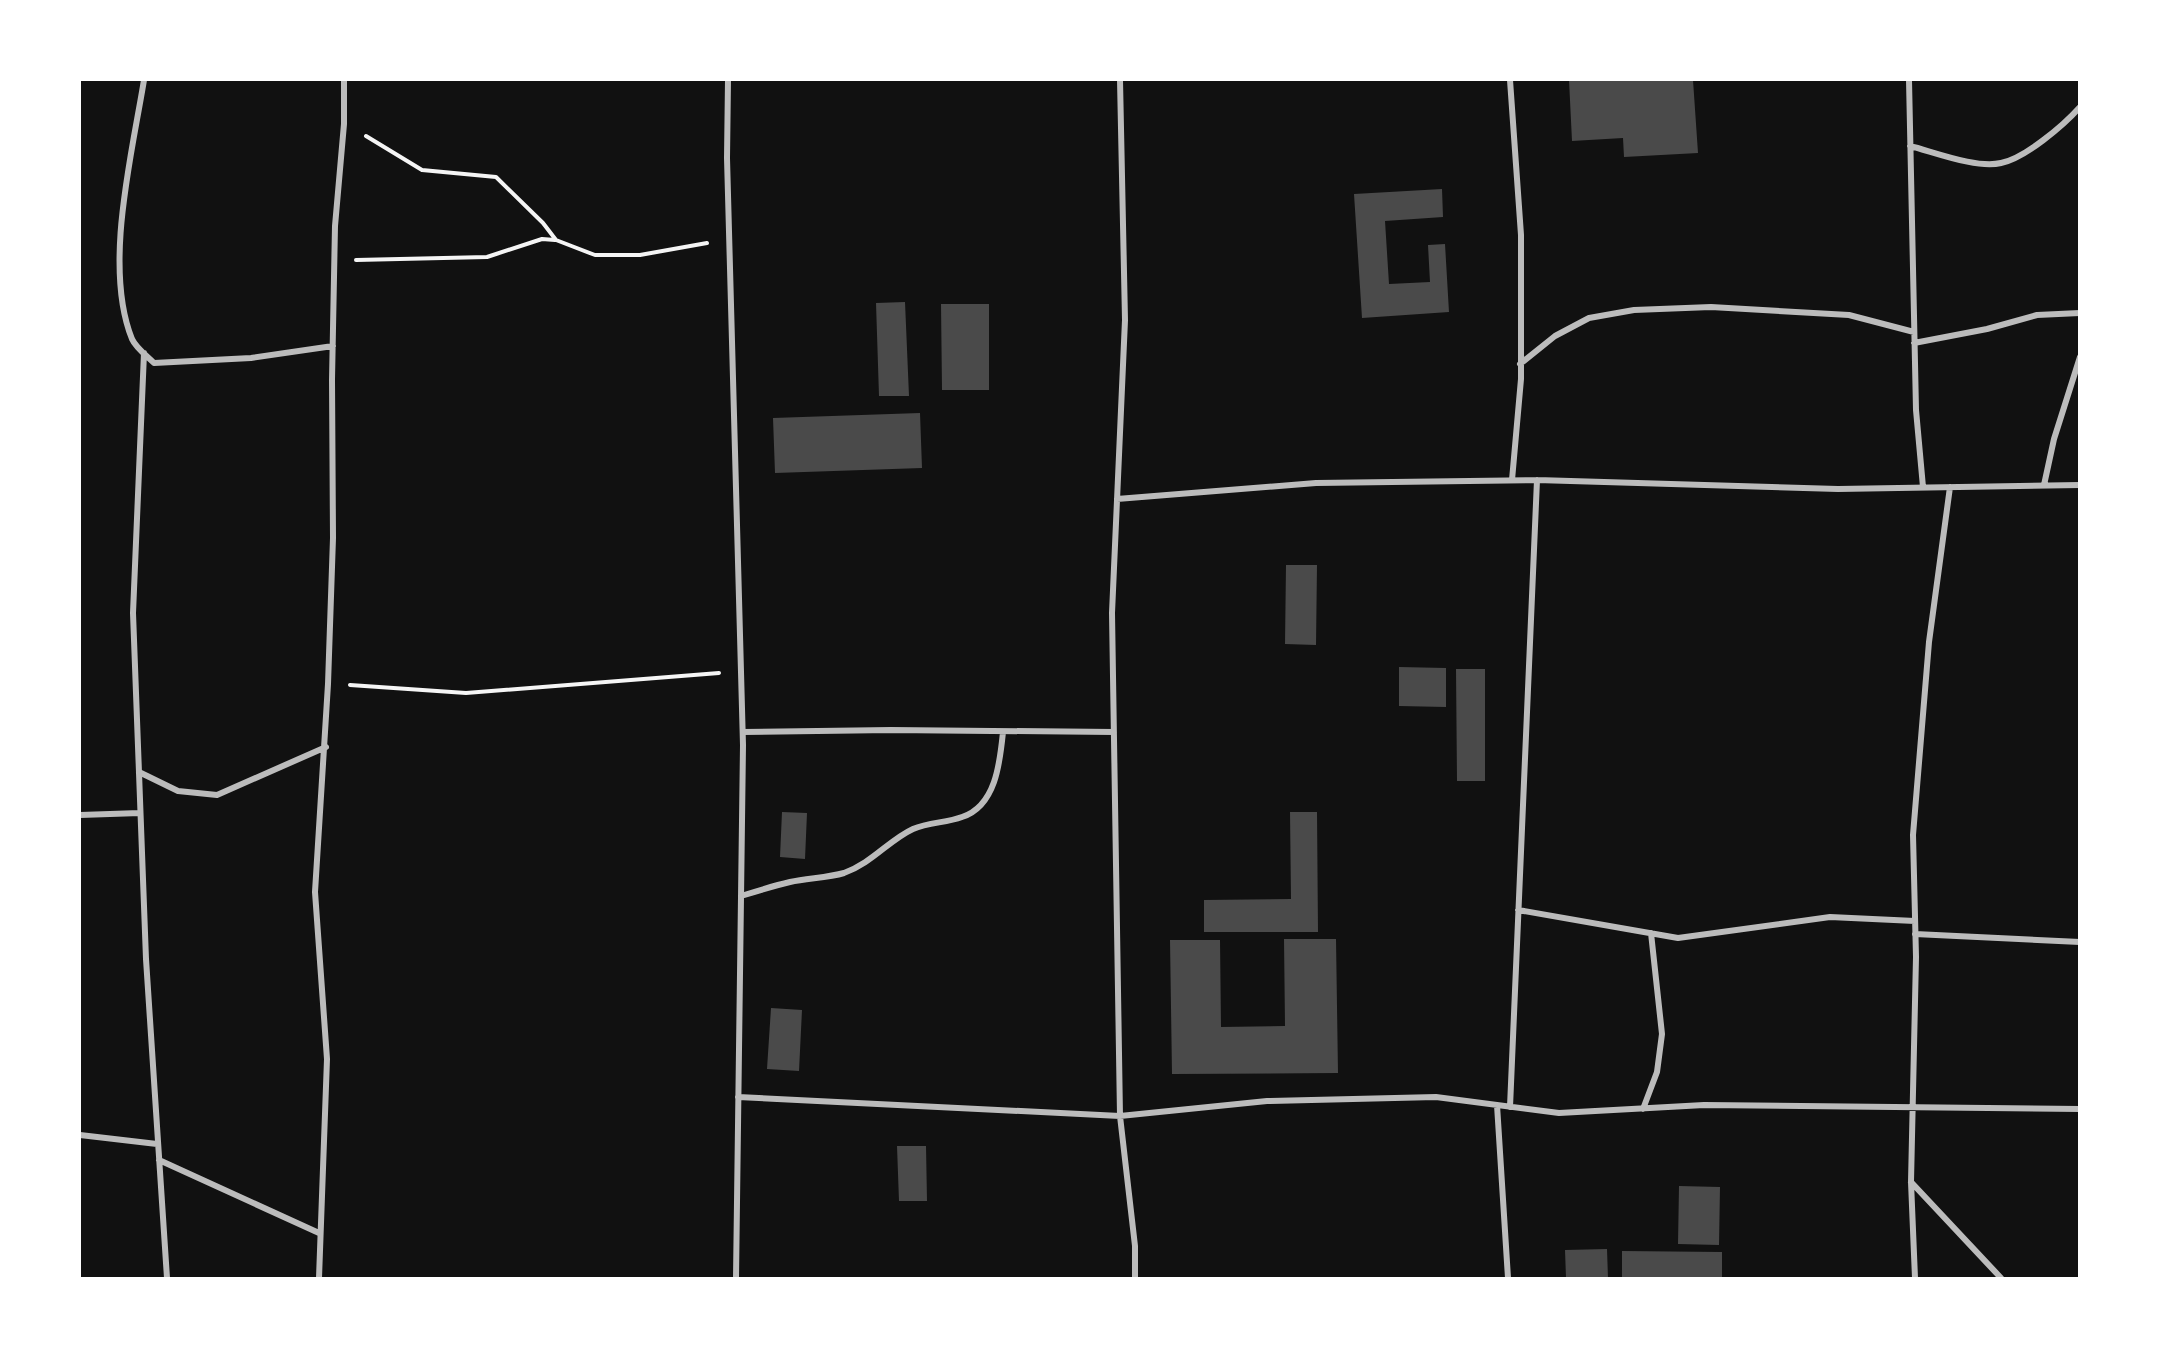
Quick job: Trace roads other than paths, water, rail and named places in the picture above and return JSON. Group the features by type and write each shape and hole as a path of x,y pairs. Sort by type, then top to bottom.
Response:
{"street":[{"path":"144,80 119,229 123,299 133,341 154,363 206,362 333,346"},
{"path":"319,1278 327,1059 315,892 326,747 333,538 334,261 344,124 344,80"},
{"path":"728,80 729,239 743,732 736,1278"},
{"path":"1120,80 1125,320 1112,614 1120,1116 1135,1246 1135,1278"},
{"path":"1510,80 1521,235 1520,364 1512,480"},
{"path":"1909,80 1916,410 1923,487"},
{"path":"1910,146 1976,163 2000,164 2022,154 2079,107"},
{"path":"1520,364 1555,336 1589,318 1634,310 1711,307 1849,315 1914,332"},
{"path":"1914,344 1987,329 2037,315 2079,314"},
{"path":"144,352 133,613 140,813 157,1144 167,1278"},
{"path":"2044,485 2054,439 2079,357"},
{"path":"1117,499 1316,483 1512,480 1838,489 2079,485"},
{"path":"1510,1107 1537,480"},
{"path":"1915,1278 1911,1182 1914,1108 1915,812 1929,642 1950,487"},
{"path":"743,732 891,730 1114,732"},
{"path":"741,896 789,882 843,873 871,860 911,830 931,823 961,818 974,812 994,784 1000,763 1003,732"},
{"path":"139,772 178,791 217,795 326,747"},
{"path":"80,815 140,813"},
{"path":"1518,910 1678,938 1830,917 1915,921"},
{"path":"1643,1108 1657,1072 1662,1034 1651,933"},
{"path":"1915,934 2079,942"},
{"path":"738,1097 1120,1116 1267,1101 1436,1097 1559,1113 1704,1105 2079,1109"},
{"path":"1497,1105 1508,1278"},
{"path":"80,1135 157,1144"},
{"path":"159,1160 319,1233"},
{"path":"1911,1182 2001,1278"}]}
